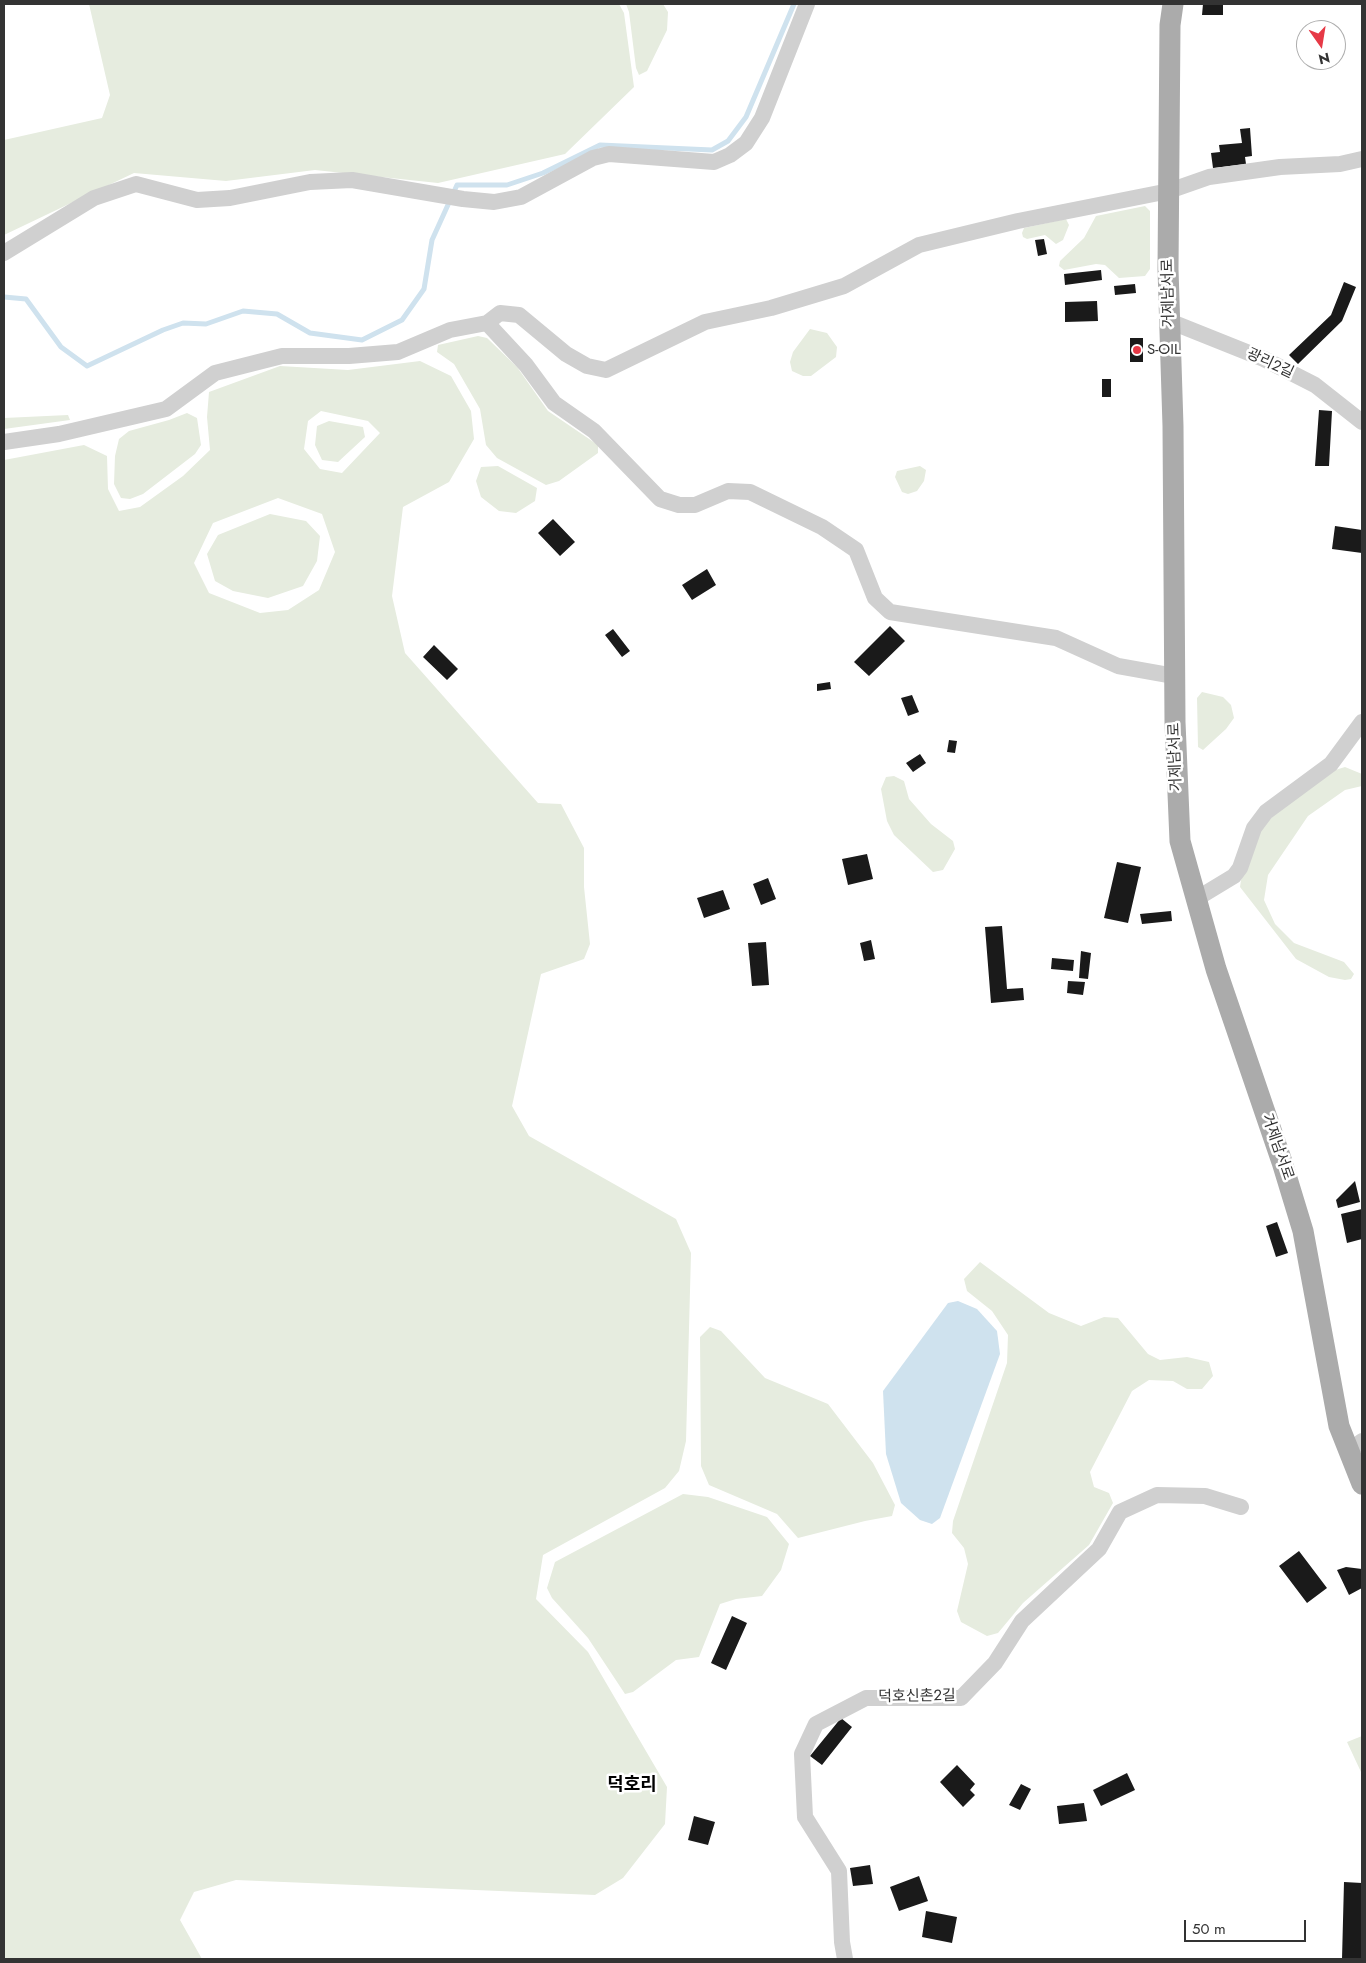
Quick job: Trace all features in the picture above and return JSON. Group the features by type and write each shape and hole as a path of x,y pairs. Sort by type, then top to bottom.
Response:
{"main road":[{"name":"거제남서로","path":"1173,4 1170,25 1169,321 1173,426 1174,676 1180,841 1216,969 1282,1162 1303,1231 1313,1276 1339,1426 1356,1446 1362,1484"}],"lane":[{"path":"4,252 94,198 136,184 197,200 230,198 310,182 352,180 437,195 494,202 521,197 593,158 609,154 714,162 730,155 746,143 762,118 807,4"},
{"path":"4,442 59,434 166,409 215,374 282,356 349,356 398,352 450,330 487,323 500,313 519,316 566,354 587,366 606,370 706,322 771,308 844,286 919,246 1018,221 1169,191 1209,177 1280,167 1340,164 1362,159"},
{"name":"광리2길","path":"1169,321 1264,359 1315,385 1362,422"},
{"path":"487,323 526,365 554,403 594,431 660,499 678,504 695,505 728,490 750,492 822,526 856,550 875,598 890,612 1056,638 1118,666 1174,676"},
{"path":"1196,900 1234,876 1240,868 1254,828 1266,812 1331,764 1362,722"},
{"name":"덕호신촌2길","path":"845,1959 842,1942 839,1871 805,1816 802,1754 816,1724 866,1698 962,1698 995,1663 1022,1621 1099,1549 1120,1512 1157,1494 1205,1496 1241,1507"}],"shaded area":[{"path":"89,4 619,4 624,13 634,87 565,154 438,183 315,170 226,181 134,173 4,235 4,140 102,118 110,95"},
{"path":"626,4 663,4 668,12 667,30 647,71 639,75 636,68 629,12"},
{"path":"1145,206 1150,211 1150,269 1145,276 1119,278 1105,265 1096,264 1064,270 1059,266 1060,261 1084,238 1096,216"},
{"path":"1066,219 1069,225 1063,240 1056,244 1045,235 1027,239 1023,237 1024,228"},
{"path":"810,329 827,333 837,347 836,357 811,376 803,376 792,371 790,362 793,352"},
{"path":"478,336 487,338 517,367 548,411 598,445 598,453 559,481 546,485 497,458 486,445 480,409 454,364 437,352 438,345"},
{"path":"420,361 451,376 471,411 474,439 449,482 403,507 392,596 405,653 538,803 561,804 584,848 584,887 590,944 584,959 541,974 512,1106 529,1136 676,1219 691,1253 686,1441 679,1471 665,1488 543,1555 536,1599 588,1652 667,1787 665,1824 623,1878 595,1895 236,1880 194,1892 180,1920 202,1959 4,1959 4,460 84,445 107,456 108,489 119,511 140,507 183,476 210,450 207,417 209,392 280,366 348,370","holes":["321,411 368,421 380,433 342,473 320,469 304,449 308,421","278,498 322,514 335,552 319,590 288,610 260,613 209,593 194,563 213,523"]},
{"path":"187,413 197,418 201,445 195,454 143,494 130,499 121,498 114,484 115,456 119,439 129,431"},
{"path":"68,415 70,420 4,429 4,418"},
{"path":"329,421 363,427 365,437 338,462 322,460 315,445 317,426"},
{"path":"498,466 537,488 535,501 516,513 499,511 481,497 476,481 481,467"},
{"path":"920,466 926,470 924,481 917,491 908,494 902,492 895,477 897,471"},
{"path":"270,514 306,521 320,536 317,561 303,586 268,598 233,591 215,581 207,554 218,535"},
{"path":"1202,692 1223,697 1231,705 1234,718 1226,729 1203,750 1198,747 1197,698"},
{"path":"1345,767 1362,774 1362,786 1345,790 1308,816 1268,875 1264,900 1275,924 1294,943 1344,962 1354,974 1351,979 1345,980 1329,977 1296,959 1240,887 1260,830 1272,817 1332,771"},
{"path":"894,776 904,781 909,799 931,824 953,841 955,849 943,870 933,872 894,835 887,821 881,789 886,777"},
{"path":"980,1262 1049,1313 1081,1326 1104,1317 1118,1318 1148,1354 1160,1360 1187,1357 1209,1362 1213,1376 1202,1389 1187,1389 1173,1381 1149,1380 1132,1391 1090,1472 1094,1487 1109,1493 1113,1503 1089,1545 1023,1603 998,1633 987,1636 961,1622 957,1611 968,1564 964,1548 952,1533 953,1521 1007,1363 1008,1335 992,1311 967,1291 964,1279"},
{"path":"710,1327 721,1331 765,1378 828,1404 873,1463 895,1505 892,1516 798,1538 777,1514 709,1485 701,1466 700,1337"},
{"path":"683,1494 708,1497 767,1517 789,1544 781,1570 762,1596 736,1599 720,1604 699,1657 676,1660 633,1692 625,1694 588,1638 552,1598 547,1588 555,1562"},
{"path":"1362,1736 1362,1771 1361,1772 1347,1742"}],"water":[{"path":"958,1301 977,1309 997,1331 1000,1354 940,1518 932,1524 920,1520 901,1503 886,1454 883,1391 948,1303"}],"building":[{"path":"1203,4 1223,4 1223,15 1202,15"},
{"path":"1250,128 1252,156 1245,157 1246,164 1213,168 1211,153 1220,152 1219,145 1242,143 1240,129"},
{"path":"1044,239 1047,254 1038,256 1035,240"},
{"path":"1101,270 1102,280 1065,285 1064,274"},
{"path":"1344,282 1356,287 1342,321 1298,364 1289,355 1331,315"},
{"path":"1135,284 1136,293 1115,295 1114,286"},
{"path":"1097,301 1098,321 1065,322 1065,302"},
{"name":"S-OIL","path":"1130,338 1143,338 1143,362 1130,362"},
{"path":"1102,379 1111,379 1111,397 1102,397"},
{"path":"1319,410 1332,411 1329,466 1315,466"},
{"path":"553,519 575,542 560,556 538,533"},
{"path":"1335,526 1362,530 1362,553 1332,549"},
{"path":"707,569 716,585 692,600 682,585"},
{"path":"890,626 905,641 869,676 854,662"},
{"path":"613,629 630,651 622,657 605,635"},
{"path":"434,645 458,669 447,680 423,657"},
{"path":"830,682 831,689 817,691 817,684"},
{"path":"912,695 919,712 908,716 901,698"},
{"path":"949,740 957,741 955,753 947,752"},
{"path":"920,754 926,763 913,772 906,763"},
{"path":"867,854 873,879 848,885 842,859"},
{"path":"1117,862 1141,867 1128,923 1104,918"},
{"path":"768,878 776,899 761,905 753,884"},
{"path":"723,890 730,909 704,918 697,898"},
{"path":"1171,911 1172,921 1142,924 1140,914"},
{"path":"1002,926 1007,989 1023,988 1024,1000 991,1003 985,927"},
{"path":"871,940 875,959 864,961 860,943"},
{"path":"766,942 769,985 752,986 748,943"},
{"path":"1081,951 1091,953 1088,979 1079,978"},
{"path":"1052,958 1074,960 1073,971 1051,969"},
{"path":"1068,981 1085,982 1083,995 1067,993"},
{"path":"1355,1181 1360,1202 1338,1208 1336,1200"},
{"path":"1362,1209 1362,1239 1347,1243 1341,1214"},
{"path":"1277,1222 1288,1253 1276,1257 1266,1226"},
{"path":"1299,1551 1327,1588 1307,1603 1279,1566"},
{"path":"1346,1567 1362,1569 1362,1588 1349,1595 1337,1570"},
{"path":"732,1616 747,1623 726,1670 711,1663"},
{"path":"841,1718 852,1727 822,1765 810,1756"},
{"path":"957,1765 975,1784 970,1790 975,1795 963,1807 940,1782"},
{"path":"1127,1773 1135,1790 1101,1806 1093,1790"},
{"path":"1021,1784 1031,1789 1020,1810 1009,1805"},
{"path":"1084,1803 1087,1821 1059,1824 1057,1806"},
{"path":"694,1816 715,1822 708,1845 688,1840"},
{"path":"870,1865 873,1884 853,1886 850,1868"},
{"path":"919,1876 928,1901 899,1911 890,1887"},
{"path":"1344,1882 1362,1883 1362,1959 1342,1959"},
{"path":"926,1911 957,1917 952,1943 922,1937"}],"waterway":[{"path":"4,297 26,299 61,347 87,366 163,330 183,323 206,324 243,311 277,314 310,333 362,340 402,320 424,289 432,240 457,185 507,185 543,173 600,145 712,150 728,141 746,117 794,4"}],"place":[{"name":"S-OIL","path":"1137,350"}],"district":[{"name":"덕호리","path":"632,1786"}]}
